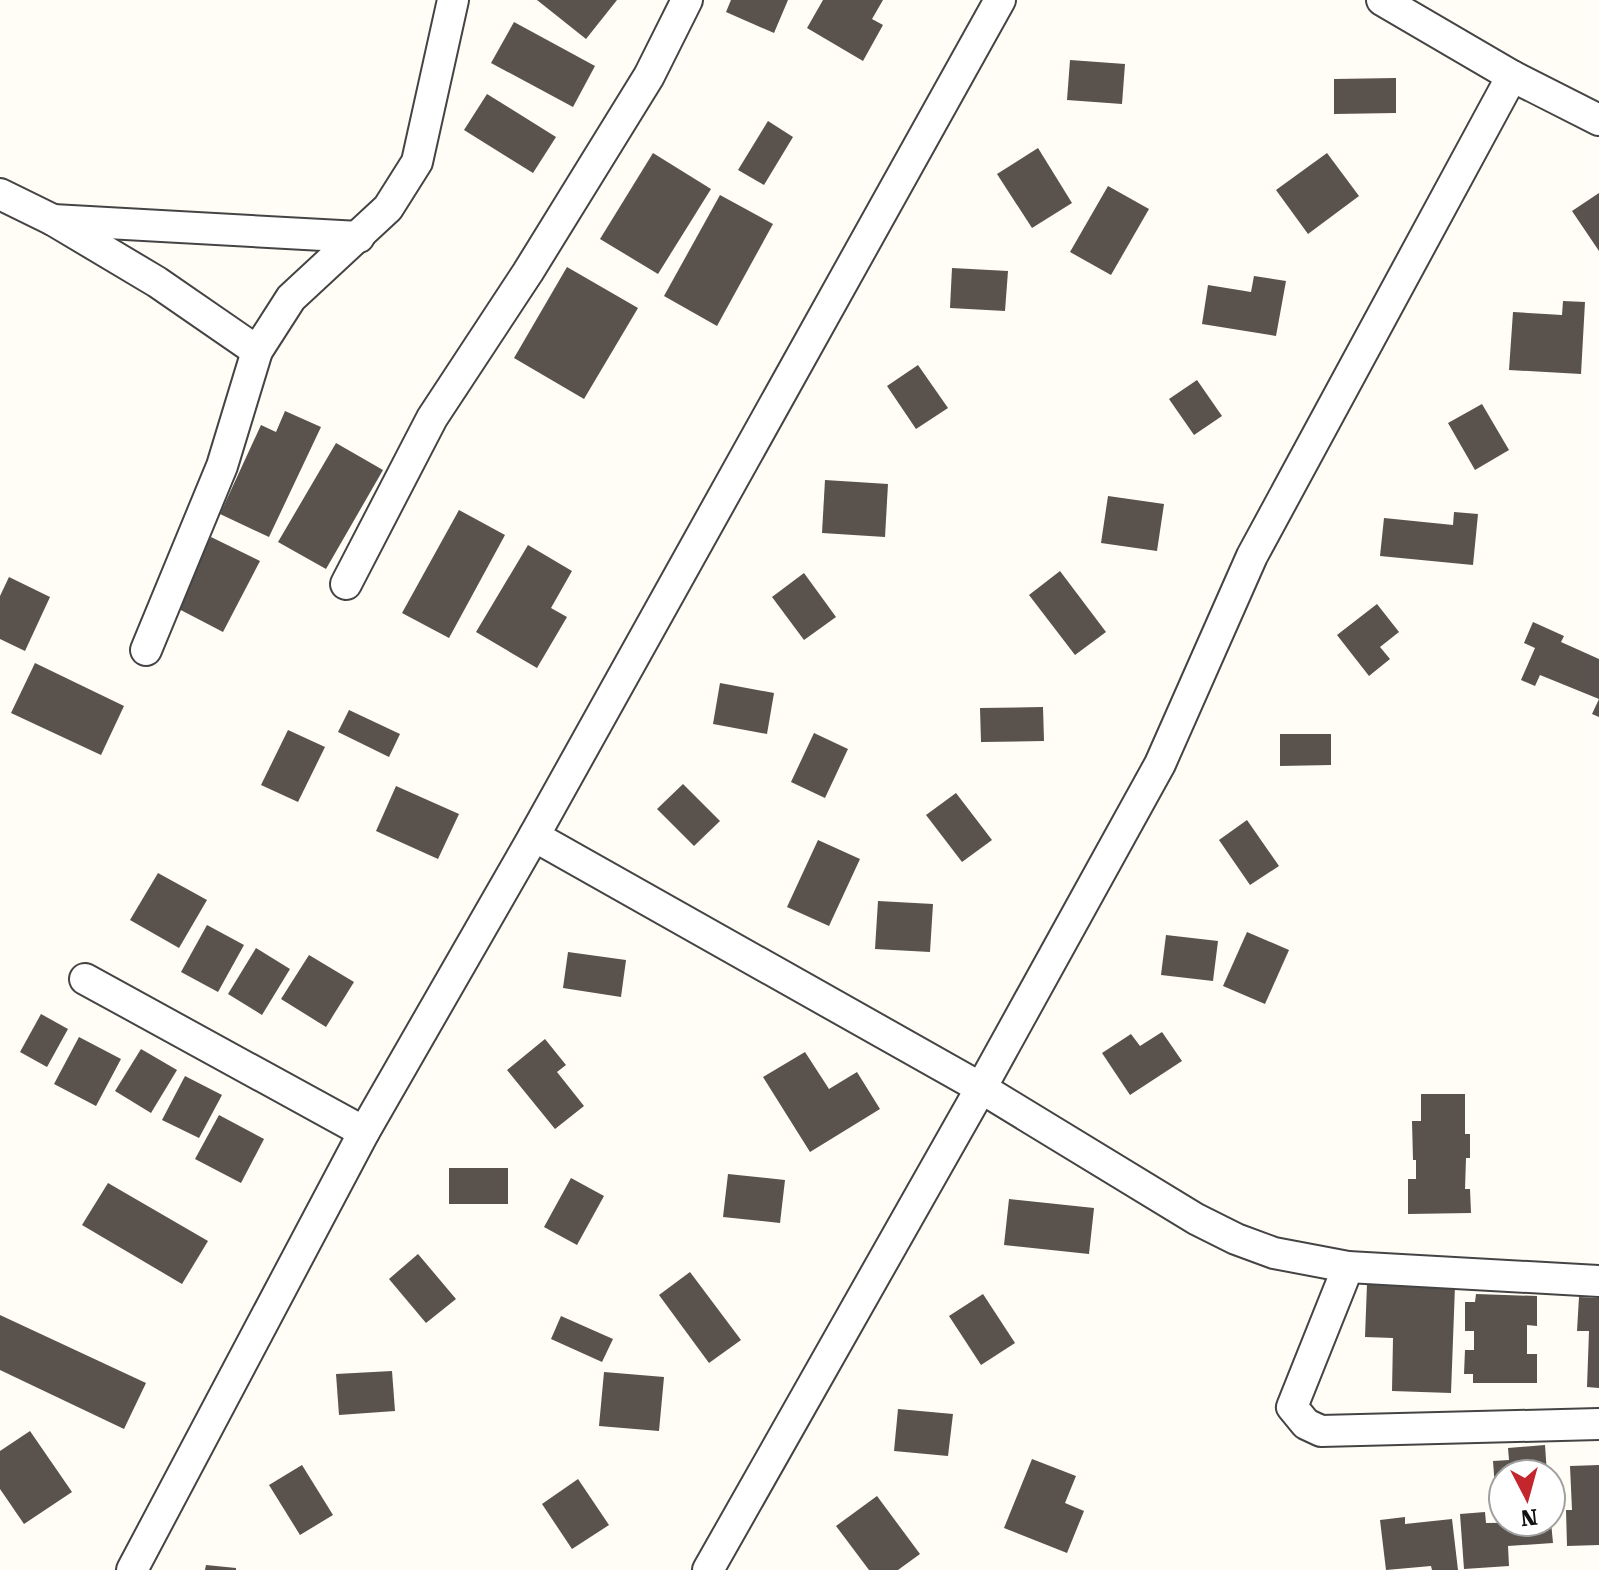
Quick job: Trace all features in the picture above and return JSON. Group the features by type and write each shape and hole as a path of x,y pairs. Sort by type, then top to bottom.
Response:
{"street":[{"path":"146,650 222,466 257,351 291,298 388,208 417,162 453,0"},
{"path":"346,584 432,418 528,272 649,76 687,0"},
{"path":"132,1570 364,1132 534,836 1000,0"},
{"path":"1382,0 1512,76 1599,120"},
{"path":"708,1570 1160,764 1252,556 1512,76"},
{"path":"0,194 53,220 157,282 257,351"},
{"path":"53,220 359,237"},
{"path":"534,836 981,1088 1196,1219 1236,1239 1274,1253 1348,1267 1599,1281"},
{"path":"85,979 364,1132"},
{"path":"1348,1267 1292,1407 1306,1424 1321,1431 1599,1424"}],"building":[{"path":"537,0 617,0 586,39"},
{"path":"731,0 788,0 774,33 726,12"},
{"path":"823,0 883,0 872,19 883,25 863,61 807,28"},
{"path":"514,22 595,66 573,107 491,63"},
{"path":"1070,60 1125,64 1122,104 1067,100"},
{"path":"1396,78 1396,113 1334,114 1334,79"},
{"path":"487,94 556,137 533,173 464,130"},
{"path":"768,121 793,137 764,185 738,170"},
{"path":"1038,148 1072,203 1032,228 997,174"},
{"path":"653,153 711,189 658,274 600,239"},
{"path":"1327,153 1359,196 1308,234 1276,190"},
{"path":"1108,186 1149,209 1111,275 1070,252"},
{"path":"1599,193 1599,251 1572,211"},
{"path":"720,195 773,224 717,326 664,296"},
{"path":"567,267 638,308 584,399 514,358"},
{"path":"952,268 1008,271 1005,311 950,308"},
{"path":"1254,276 1286,281 1276,336 1202,324 1208,285 1251,292"},
{"path":"1563,301 1585,302 1581,374 1509,370 1513,312 1562,315"},
{"path":"918,365 948,408 916,429 887,386"},
{"path":"1197,380 1222,416 1194,435 1169,399"},
{"path":"1482,404 1509,450 1475,470 1448,423"},
{"path":"285,411 321,427 269,537 220,514 261,425 276,432"},
{"path":"336,443 383,470 326,569 278,542"},
{"path":"825,480 888,484 885,537 822,533"},
{"path":"1108,496 1164,504 1157,551 1101,543"},
{"path":"459,510 505,535 449,638 402,613"},
{"path":"1454,512 1478,514 1473,565 1380,556 1384,518 1453,525"},
{"path":"211,537 260,561 223,632 175,607"},
{"path":"528,545 572,571 551,608 567,617 537,668 476,632"},
{"path":"1060,571 1106,632 1075,655 1029,595"},
{"path":"804,573 836,617 804,640 772,597"},
{"path":"9,577 50,597 25,651 0,639 0,596"},
{"path":"1377,604 1399,632 1380,647 1390,659 1369,676 1337,635"},
{"path":"1533,622 1564,636 1561,642 1599,659 1599,699 1540,675 1535,686 1521,680 1535,648 1524,643"},
{"path":"35,663 124,706 101,755 11,713"},
{"path":"720,683 774,693 767,734 713,724"},
{"path":"1599,699 1599,717 1592,714"},
{"path":"1043,707 1044,741 981,742 980,708"},
{"path":"349,710 400,734 389,757 338,732"},
{"path":"288,730 325,747 298,802 261,785"},
{"path":"814,733 848,749 825,798 791,782"},
{"path":"1280,734 1331,734 1331,765 1280,766"},
{"path":"683,784 720,821 694,846 657,809"},
{"path":"396,786 459,814 438,859 376,831"},
{"path":"956,793 992,840 962,862 926,815"},
{"path":"1247,820 1279,866 1250,885 1219,840"},
{"path":"818,840 860,859 829,926 787,907"},
{"path":"158,873 207,900 179,948 130,920"},
{"path":"878,901 933,904 930,952 875,949"},
{"path":"207,925 244,945 218,992 181,972"},
{"path":"1247,932 1289,950 1265,1004 1223,986"},
{"path":"1166,935 1218,941 1213,981 1161,975"},
{"path":"256,948 290,969 262,1015 228,994"},
{"path":"568,952 626,960 621,997 563,988"},
{"path":"309,955 354,982 326,1027 281,999"},
{"path":"41,1014 68,1029 47,1067 20,1052"},
{"path":"1162,1032 1182,1061 1130,1095 1102,1053 1131,1034 1140,1046"},
{"path":"79,1037 121,1059 96,1106 54,1084"},
{"path":"545,1039 566,1065 557,1072 584,1106 555,1129 507,1070"},
{"path":"141,1049 177,1070 151,1113 115,1091"},
{"path":"805,1052 829,1089 857,1072 880,1109 810,1152 763,1077"},
{"path":"185,1076 222,1095 199,1138 162,1120"},
{"path":"1421,1094 1465,1094 1465,1134 1470,1134 1470,1158 1466,1158 1465,1189 1470,1189 1471,1213 1408,1214 1408,1179 1416,1179 1412,1121 1421,1121"},
{"path":"219,1115 264,1139 241,1183 195,1159"},
{"path":"449,1168 508,1168 508,1204 449,1204"},
{"path":"728,1174 785,1180 780,1223 723,1217"},
{"path":"571,1178 604,1196 577,1245 544,1227"},
{"path":"108,1183 208,1241 182,1284 82,1225"},
{"path":"1009,1199 1094,1208 1089,1254 1004,1245"},
{"path":"418,1254 456,1299 426,1323 389,1279"},
{"path":"690,1272 741,1340 709,1363 659,1295"},
{"path":"1367,1284 1455,1286 1451,1393 1392,1391 1393,1338 1365,1337"},
{"path":"983,1294 1015,1343 981,1365 949,1316"},
{"path":"1476,1294 1537,1296 1537,1326 1527,1325 1527,1354 1537,1354 1537,1383 1473,1383 1473,1374 1464,1374 1465,1350 1474,1350 1474,1331 1465,1331 1465,1302 1475,1302"},
{"path":"1579,1297 1599,1298 1599,1388 1587,1387 1589,1331 1577,1331"},
{"path":"0,1315 146,1383 124,1429 0,1370"},
{"path":"561,1316 613,1339 602,1362 551,1339"},
{"path":"392,1371 395,1411 339,1415 336,1374"},
{"path":"604,1372 664,1377 659,1431 599,1426"},
{"path":"898,1409 953,1414 948,1456 894,1451"},
{"path":"30,1431 72,1492 24,1524 0,1489 0,1451"},
{"path":"1545,1445 1546,1458 1509,1458 1508,1448"},
{"path":"1032,1459 1076,1476 1065,1503 1084,1511 1067,1553 1004,1528"},
{"path":"302,1465 333,1515 300,1535 269,1485"},
{"path":"1599,1465 1599,1545 1567,1546 1567,1510 1572,1510 1570,1466"},
{"path":"578,1479 609,1525 572,1549 542,1504"},
{"path":"877,1496 920,1554 898,1570 869,1570 836,1526"},
{"path":"1485,1512 1487,1538 1553,1538 1553,1543 1508,1546 1509,1566 1464,1569 1460,1514"},
{"path":"1405,1517 1405,1524 1452,1519 1458,1570 1432,1570 1431,1566 1386,1570 1380,1520"},
{"path":"206,1565 236,1568 236,1570 205,1570"}]}
